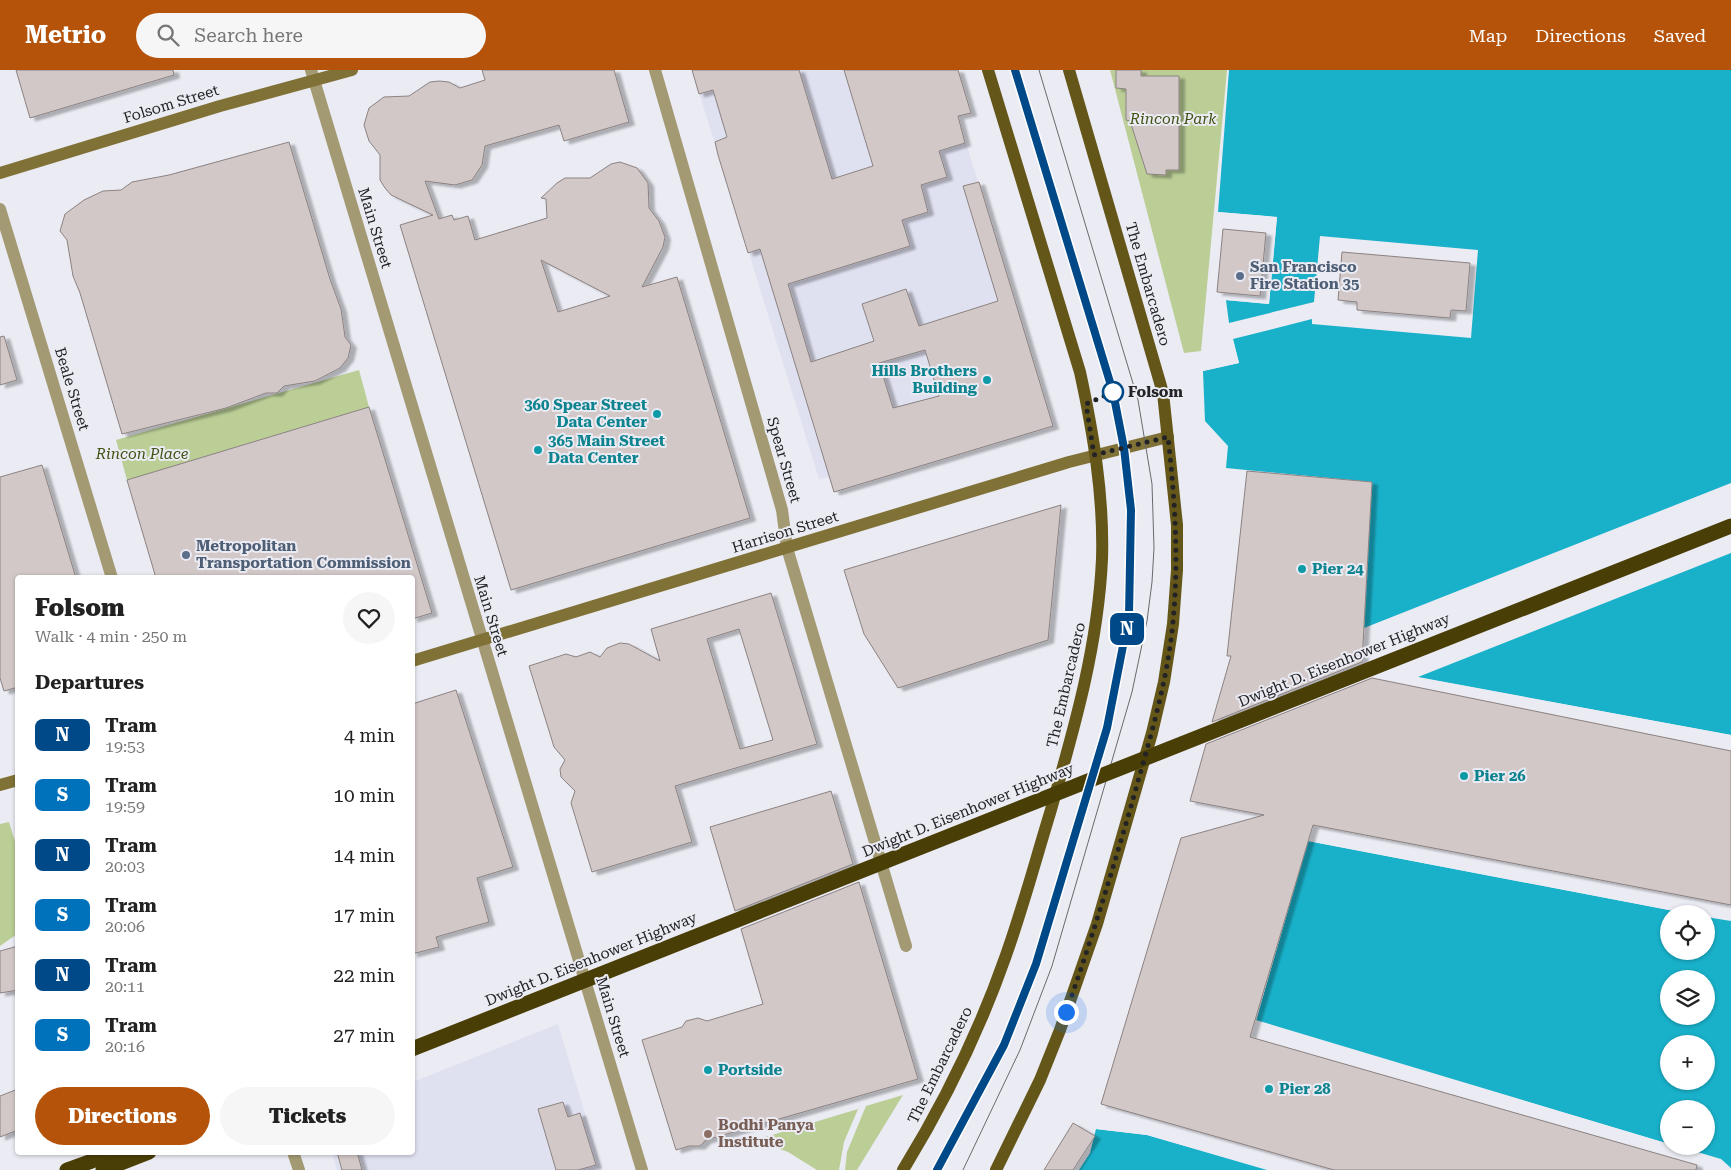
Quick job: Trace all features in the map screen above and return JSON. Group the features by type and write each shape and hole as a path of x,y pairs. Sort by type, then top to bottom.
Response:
{"highway":[{"name":"Dwight D. Eisenhower Highway","path":"415,1036 1731,514"},
{"name":"Dwight D. Eisenhower Highway","path":"415,1048 1731,526"},
{"path":"67,1170 109,1155"},
{"path":"103,1170 141,1155"}],"main road":[{"name":"Folsom Street","path":"0,173 220,106 312,75 352,70"},
{"name":"The Embarcadero","path":"903,1170 948,1090 1000,972 1022,906 1078,716 1098,616 1102,557 1100,496 1089,413 1080,372 988,70"},
{"name":"The Embarcadero","path":"996,1170 1040,1080 1079,977 1135,790 1164,682 1173,624 1177,570 1177,525 1163,392 1069,70"},
{"name":"Harrison Street","path":"415,660 1094,455 1168,437"},
{"path":"0,785 15,781"}],"street":[{"name":"Spear Street","path":"656,70 782,510 787,548 906,946"},
{"name":"Main Street","path":"312,75 642,1170"},
{"name":"Beale Street","path":"0,209 111,575"},
{"path":"294,1155 299,1170"}],"shaded area":[{"path":"692,70 958,70 971,113 958,117 1053,426 834,492 829,477 819,479"},
{"path":"558,1024 602,1170 337,1170 333,1155 415,1155 415,1081"}],"green space":[{"name":"Rincon Park","path":"1110,70 1227,70 1201,351 1184,353"},
{"name":"Rincon Place","path":"359,370 369,407 127,480 116,440"},
{"path":"9,822 15,842 15,935 0,946 0,824"},
{"path":"903,1095 857,1170 845,1170 847,1152 866,1106"},
{"path":"858,1109 844,1142 839,1170 817,1170 788,1152 755,1140"}],"water":[{"path":"1229,70 1731,70 1731,735 1361,667 1372,482 1226,468 1228,446 1205,421 1203,371 1239,363 1225,309 1225,300 1269,304 1277,217 1218,212"},
{"path":"1308,841 1660,908 1660,960 1715,960 1715,918 1731,921 1731,1168 1721,1159 1707,1155 1715,1155 1715,1100 1660,1100 1660,1141 1256,1021"},
{"path":"1096,1129 1147,1135 1267,1170 1079,1170 1090,1153"}],"pier":[{"path":"1218,212 1277,217 1269,304 1226,300 1229,323 1314,302 1320,236 1478,250 1471,338 1312,324 1312,319 1233,339 1239,363 1203,371 1203,368 1236,361 1223,310 1224,298 1266,301 1274,219 1217,215"},
{"path":"1247,471 1372,482 1364,628 1731,483 1731,553 1418,677 1731,735 1731,738 1360,669 1360,655"},
{"path":"1308,838 1660,906 1660,908 1308,841 1256,1020 1660,1141 1660,1143 1254,1023"},
{"path":"1096,1126 1147,1132 1268,1168 1269,1170 1147,1135 1096,1129"}],"building":[{"path":"16,70 173,70 174,75 30,118"},
{"path":"482,70 614,70 629,122 564,141 559,125 485,146 482,165 472,180 455,185 425,181 439,219 452,215 454,220 468,216 475,240 547,218 546,199 541,198 565,178 590,178 611,164 620,162 637,168 648,183 649,208 659,221 665,237 663,247 642,287 677,277 750,518 511,590 400,225 433,215 391,195 385,188 380,180 380,155 369,141 364,125 369,108 384,97 409,96 430,82 449,82 460,88 485,80","holes":["541,260 610,296 558,312"]},
{"path":"692,70 799,70 832,179 873,166 844,70 958,70 971,113 958,116 965,143 939,151 947,177 921,185 928,212 902,220 910,246 788,284 811,362 874,341 862,304 906,289 919,326 998,301 963,186 979,182 1053,426 834,492 760,249 748,253 718,155 715,142 727,137 713,90 699,94","holes":["925,350 939,396 893,408 879,363"]},
{"path":"1116,70 1141,70 1141,76 1179,76 1179,170 1166,170 1166,175 1147,174 1130,121 1126,120 1126,89 1116,88"},
{"path":"289,142 330,279 341,309 345,337 351,345 348,358 340,368 315,381 284,386 277,393 266,393 226,408 122,434 80,293 73,276 67,240 60,231 65,214 84,200 103,191 121,190 132,182 169,175"},
{"name":"San Francisco Fire Station 35","path":"1223,229 1266,233 1260,296 1217,292"},
{"path":"1342,252 1470,263 1466,311 1451,310 1450,318 1357,310 1357,302 1338,300"},
{"path":"4,336 17,380 0,385 0,337"},
{"path":"369,407 432,613 415,618 415,575 155,575 127,480"},
{"path":"42,465 75,575 15,575 15,688 4,691 0,678 0,477"},
{"name":"Pier 24","path":"1247,471 1372,482 1362,662 1212,722 1231,656 1227,656"},
{"path":"1061,505 1048,640 898,688 864,634 844,570"},
{"path":"771,593 817,744 675,786 692,842 592,872 571,803 575,791 561,777 560,769 565,760 554,747 529,666 566,654 576,657 590,652 600,657 607,648 620,643 629,644 660,661 651,629","holes":["739,629 773,740 740,749 707,639"]},
{"path":"1372,678 1731,751 1731,905 1313,825 1250,1037 1697,1165 1696,1170 1334,1170 1101,1104 1181,838 1264,815 1190,801 1206,744"},
{"path":"456,690 513,867 477,878 489,922 436,937 439,947 415,953 415,703"},
{"path":"831,791 853,864 735,911 710,827"},
{"path":"859,882 918,1079 706,1140 700,1146 689,1146 676,1150 642,1040 682,1027 686,1021 698,1018 707,1021 763,1004 741,929"},
{"path":"15,947 15,990 0,993 0,951"},
{"path":"15,1090 15,1131 0,1137 0,1096"},
{"path":"563,1102 568,1117 580,1113 596,1165 578,1170 556,1170 538,1109"},
{"path":"1073,1123 1095,1136 1073,1170 1044,1170"},
{"path":"338,1155 358,1155 362,1170 342,1170"}],"tram line":[{"path":"937,1170 1004,1045 1036,964 1107,728 1129,615 1131,511 1124,448 1113,392 1015,70"},
{"name":"N","path":"937,1170 966,1120 1004,1045 1036,964 1107,728 1124,652 1129,615 1132,546 1131,510 1124,448 1113,392 1015,70"},
{"path":"963,1170 1020,1050 1052,966 1132,692 1147,621 1152,582 1154,548 1152,484 1138,400 1039,70"}],"place":[{"name":"San Francisco Fire Station 35","path":"1240,276"},
{"name":"Hills Brothers Building","path":"987,380"},
{"name":"Folsom","path":"1113,392"},
{"name":"360 Spear Street Data Center","path":"657,414"},
{"name":"365 Main Street Data Center","path":"538,450"},
{"name":"Metropolitan Transportation Commission","path":"186,555"},
{"name":"Pier 24","path":"1302,569"},
{"name":"Pier 26","path":"1464,776"},
{"name":"Portside","path":"708,1070"},
{"name":"Pier 28","path":"1269,1089"},
{"name":"Bodhi Panya Institute","path":"708,1134"}],"route":[{"path":"1066,1012 1097,924 1152,733 1164,682 1173,624 1177,570 1177,525 1168,437 1094,455 1089,413 1086,404 1113,392"}]}
